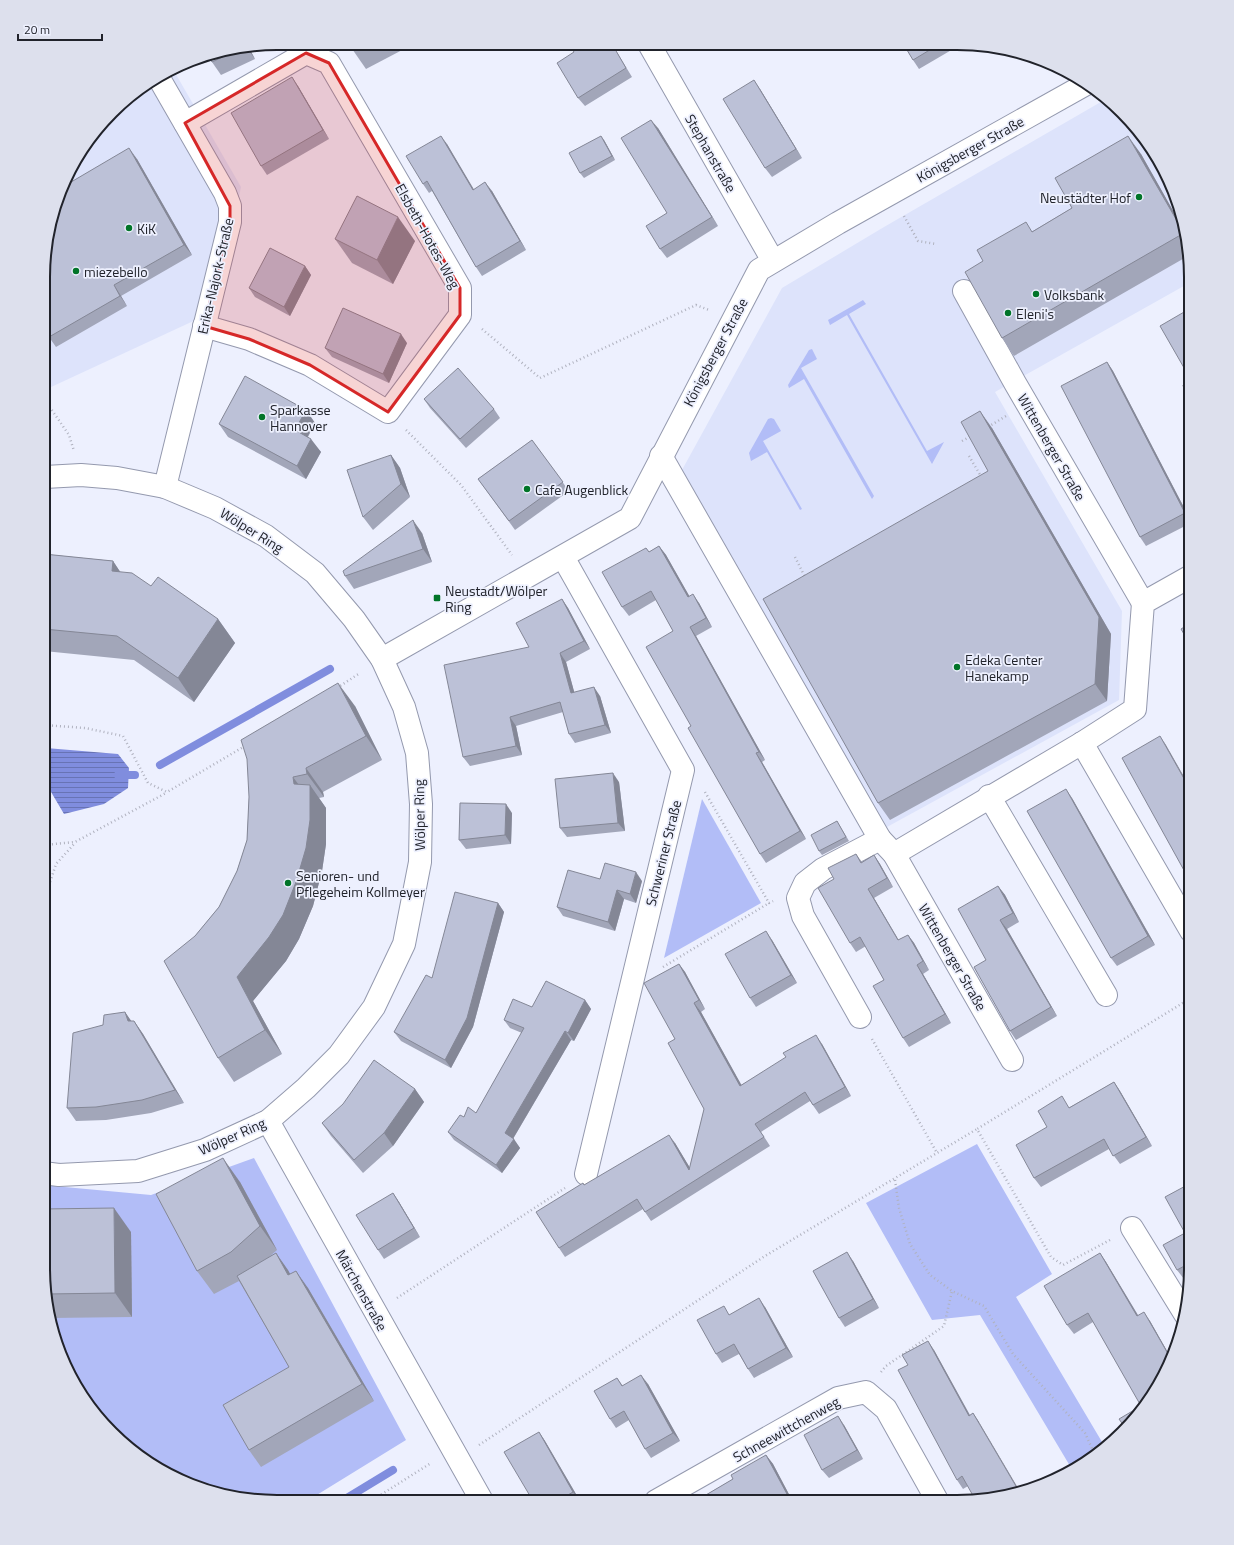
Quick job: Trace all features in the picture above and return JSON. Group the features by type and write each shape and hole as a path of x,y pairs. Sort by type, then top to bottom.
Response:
{"street":[{"name":"Stephanstraße","path":"652,50 773,261"},
{"name":"Elsbeth-Hotes-Weg","path":"185,123 306,54 329,63 460,288 460,314"},
{"name":"Erika-Najork-Straße","path":"161,81 225,193 230,206 230,222 165,487"},
{"name":"Königsberger Straße","path":"382,659 630,518 732,319 759,270 892,193 1081,87"},
{"name":"Wittenberger Straße","path":"964,291 1028,405 1143,603"},
{"path":"204,326 249,339 310,365 388,412 460,314"},
{"name":"Wittenberger Straße","path":"661,456 1012,1060"},
{"name":"Wölper Ring","path":"50,477 81,475 117,478 165,487 215,508 266,536 315,573 354,619 382,659 404,707 416,753 421,804 420,862 404,944 374,1007 339,1055 306,1088 268,1121 205,1150 138,1171 59,1175 50,1174"},
{"path":"563,557 683,770"},
{"path":"860,1017 803,916 798,898 805,883 822,869 887,846 989,796 1082,743 1135,709 1143,603 1184,580"},
{"path":"1082,743 1184,919"},
{"name":"Schweriner Straße","path":"586,1174 683,770"},
{"path":"989,796 1106,995"},
{"name":"Märchenstraße","path":"268,1121 478,1495"},
{"path":"1132,1228 1181,1307"},
{"path":"866,1392 886,1409 934,1495"},
{"name":"Schneewittchenweg","path":"668,1495 838,1398 866,1392"}],"path":[{"path":"892,193 918,241 936,244"},
{"path":"460,314 477,325 540,378 696,305 732,319"},
{"path":"982,430 1028,405"},
{"path":"50,407 69,435 81,475"},
{"path":"388,412 461,484 528,577"},
{"path":"962,441 975,434"},
{"path":"970,456 984,480"},
{"path":"795,557 808,581"},
{"path":"336,688 382,659"},
{"path":"50,725 85,728 123,736 148,783 167,792"},
{"path":"50,882 56,864 75,842 167,792 251,742"},
{"path":"683,770 696,776 769,903"},
{"path":"50,844 75,842"},
{"path":"635,968 652,974 784,895 798,898"},
{"path":"383,1495 455,1453 506,1428 765,1256 895,1180 1184,1002"},
{"path":"860,1017 937,1153"},
{"path":"977,1129 1052,1257 1063,1265 1132,1228"},
{"path":"375,1313 586,1174"},
{"path":"895,1180 899,1208 910,1244 930,1275 952,1291 984,1306 1013,1354 1086,1433 1093,1450"},
{"path":"866,1392 886,1366 944,1326 952,1291"}],"highlighted area":[{"path":"306,53 329,63 460,288 460,315 388,412 310,365 249,339 204,326 230,222 230,206 185,123"}],"shaded area":[{"path":"175,73 241,187 215,311 50,388 50,262 54,233 67,190 80,163 106,127 116,116 151,88"},
{"path":"1101,102 1128,127 1146,151 1161,176 1176,218 1180,233 1184,262 1184,286 995,392 1122,611 1119,700 887,827 682,470 782,288 884,227"},
{"path":"863,300 866,304 849,314 923,444 927,451 944,442 932,464 847,315 830,325 828,320"},
{"path":"812,349 817,359 801,368 874,496 872,499 804,379 789,388 788,385 809,350"},
{"path":"768,419 774,419 781,431 763,441 802,509 800,510 767,452 751,461 749,453"},
{"path":"50,748 118,754 129,768 128,788 104,804 64,814 50,790"},
{"path":"702,799 761,903 664,958"},
{"path":"977,1144 1052,1274 1016,1297 1102,1443 1070,1466 980,1315 932,1320 866,1203"},
{"path":"254,1158 406,1440 317,1495 262,1495 233,1491 218,1487 176,1472 151,1457 116,1429 106,1418 80,1382 67,1355 58,1327 54,1312 50,1283 50,1186 151,1195"}],"building":[{"path":"573,50 616,50 626,68 578,98 557,63 574,52"},
{"path":"907,50 930,50 913,60"},
{"path":"223,57 212,62 211,60"},
{"path":"292,77 323,130 261,166 231,113"},
{"path":"754,80 796,149 765,168 723,99"},
{"path":"651,120 712,217 660,249 646,226 667,213 621,138"},
{"path":"441,136 473,190 485,182 520,241 476,267 427,181 423,184 406,156"},
{"path":"601,136 612,156 580,173 569,153"},
{"path":"1128,136 1177,220 1180,235 1002,338 965,272 983,261 977,250 1026,222 1032,232 1072,208 1055,178"},
{"path":"129,148 184,245 114,285 120,296 50,336 50,262 54,233 62,204 70,183"},
{"path":"357,196 398,217 377,260 335,239"},
{"path":"270,248 305,266 284,307 249,288"},
{"path":"343,308 401,334 383,374 325,348"},
{"path":"1184,312 1184,368 1160,326"},
{"path":"1107,362 1184,514 1140,537 1061,386"},
{"path":"458,368 494,409 460,439 424,399"},
{"path":"245,376 306,410 295,430 311,439 297,466 219,424"},
{"name":"Edeka Center Hanekamp","path":"980,411 1099,617 1095,684 878,803 763,599 988,471 961,422"},
{"name":"Cafe Augenblick","path":"532,440 563,482 509,521 478,479"},
{"path":"391,455 401,484 363,517 347,470"},
{"path":"413,520 423,549 345,576 343,571"},
{"path":"659,546 688,597 693,594 706,618 690,627 759,752 756,753 800,831 760,854 688,728 691,726 646,647 673,631 651,591 622,607 602,572 646,548 649,552"},
{"path":"50,555 113,561 112,571 132,573 151,586 158,577 218,619 178,678 117,636 50,630"},
{"path":"562,599 584,641 560,653 571,693 594,687 605,725 569,734 560,702 510,717 516,746 463,757 444,665 529,647 516,623"},
{"path":"1184,627 1184,634 1181,629"},
{"name":"Senioren- und Pflegeheim Kollmeyer","path":"338,683 366,736 306,768 307,774 293,777 294,784 310,785 310,820 306,848 296,882 283,915 269,937 237,977 265,1030 218,1058 164,961 195,936 219,907 237,871 247,840 249,797 247,759 241,740"},
{"path":"1160,736 1184,779 1184,870 1122,758"},
{"path":"613,773 618,823 560,828 555,779"},
{"path":"1066,789 1148,936 1111,958 1027,811"},
{"path":"460,803 506,804 505,835 459,840"},
{"path":"837,821 846,837 819,851 811,835"},
{"path":"856,854 861,863 874,855 887,878 868,889 898,940 908,935 923,961 917,965 945,1014 903,1038 873,986 884,980 860,937 850,943 818,888 834,879 828,868"},
{"path":"605,863 636,872 630,894 617,890 608,922 557,907 568,870 600,879"},
{"path":"998,886 1013,913 1000,920 1051,1007 1010,1031 974,967 986,960 958,909"},
{"path":"455,892 498,903 467,1018 445,1060 394,1032 426,975 432,978"},
{"path":"766,931 791,975 750,998 725,954"},
{"path":"679,964 699,1000 694,1003 740,1086 786,1057 783,1053 816,1035 845,1087 813,1105 805,1092 755,1124 764,1137 645,1212 637,1199 559,1248 536,1212 583,1183 584,1185 669,1135 689,1170 704,1109 668,1043 675,1039 644,983"},
{"path":"546,981 585,1000 568,1033 565,1031 505,1133 514,1139 496,1165 448,1132 460,1115 464,1117 468,1107 476,1113 524,1028 504,1020 513,999 532,1007"},
{"path":"125,1012 128,1021 134,1021 175,1090 142,1100 96,1107 67,1108 73,1033 103,1025 104,1015"},
{"path":"374,1060 415,1089 384,1133 354,1160 322,1123 343,1104"},
{"path":"1114,1082 1146,1137 1113,1156 1104,1139 1034,1178 1016,1145 1047,1127 1038,1111 1062,1096 1069,1108"},
{"path":"223,1158 260,1226 231,1252 197,1271 156,1194"},
{"path":"1184,1187 1184,1231 1165,1197"},
{"path":"393,1193 414,1228 378,1250 356,1215"},
{"path":"114,1208 115,1293 51,1294 50,1283 50,1209"},
{"path":"1184,1234 1184,1266 1177,1270 1163,1245"},
{"path":"847,1252 873,1299 839,1318 813,1271"},
{"path":"276,1253 288,1275 296,1271 362,1384 249,1450 223,1405 289,1367 237,1276"},
{"path":"1100,1253 1137,1316 1144,1312 1168,1353 1154,1382 1139,1403 1088,1313 1067,1325 1044,1286"},
{"path":"759,1298 786,1348 748,1369 734,1344 716,1354 697,1320 724,1306 729,1315"},
{"path":"928,1341 969,1416 973,1413 1016,1487 1001,1491 973,1495 962,1476 957,1480 898,1370 908,1365 902,1355"},
{"path":"641,1375 673,1433 645,1449 624,1411 610,1419 594,1391 617,1378 622,1386"},
{"path":"1134,1410 1123,1424 1119,1419"},
{"path":"838,1416 857,1450 822,1470 804,1435"},
{"path":"539,1432 573,1492 568,1495 529,1495 504,1452"},
{"path":"766,1455 787,1494 706,1495 733,1479 731,1475"}],"waterway":[{"path":"160,765 330,669"},
{"path":"118,775 135,775"},
{"path":"352,1495 393,1470"}],"place":[{"name":"Neustädter Hof","path":"1139,197"},
{"name":"KiK","path":"129,228"},
{"name":"miezebello","path":"76,271"},
{"name":"Volksbank","path":"1036,294"},
{"name":"Eleni's","path":"1008,313"},
{"name":"Sparkasse Hannover","path":"262,417"},
{"name":"Cafe Augenblick","path":"527,489"},
{"name":"Neustadt/Wölper Ring","path":"437,598"},
{"name":"Edeka Center Hanekamp","path":"957,667"},
{"name":"Senioren- und Pflegeheim Kollmeyer","path":"288,883"}]}
